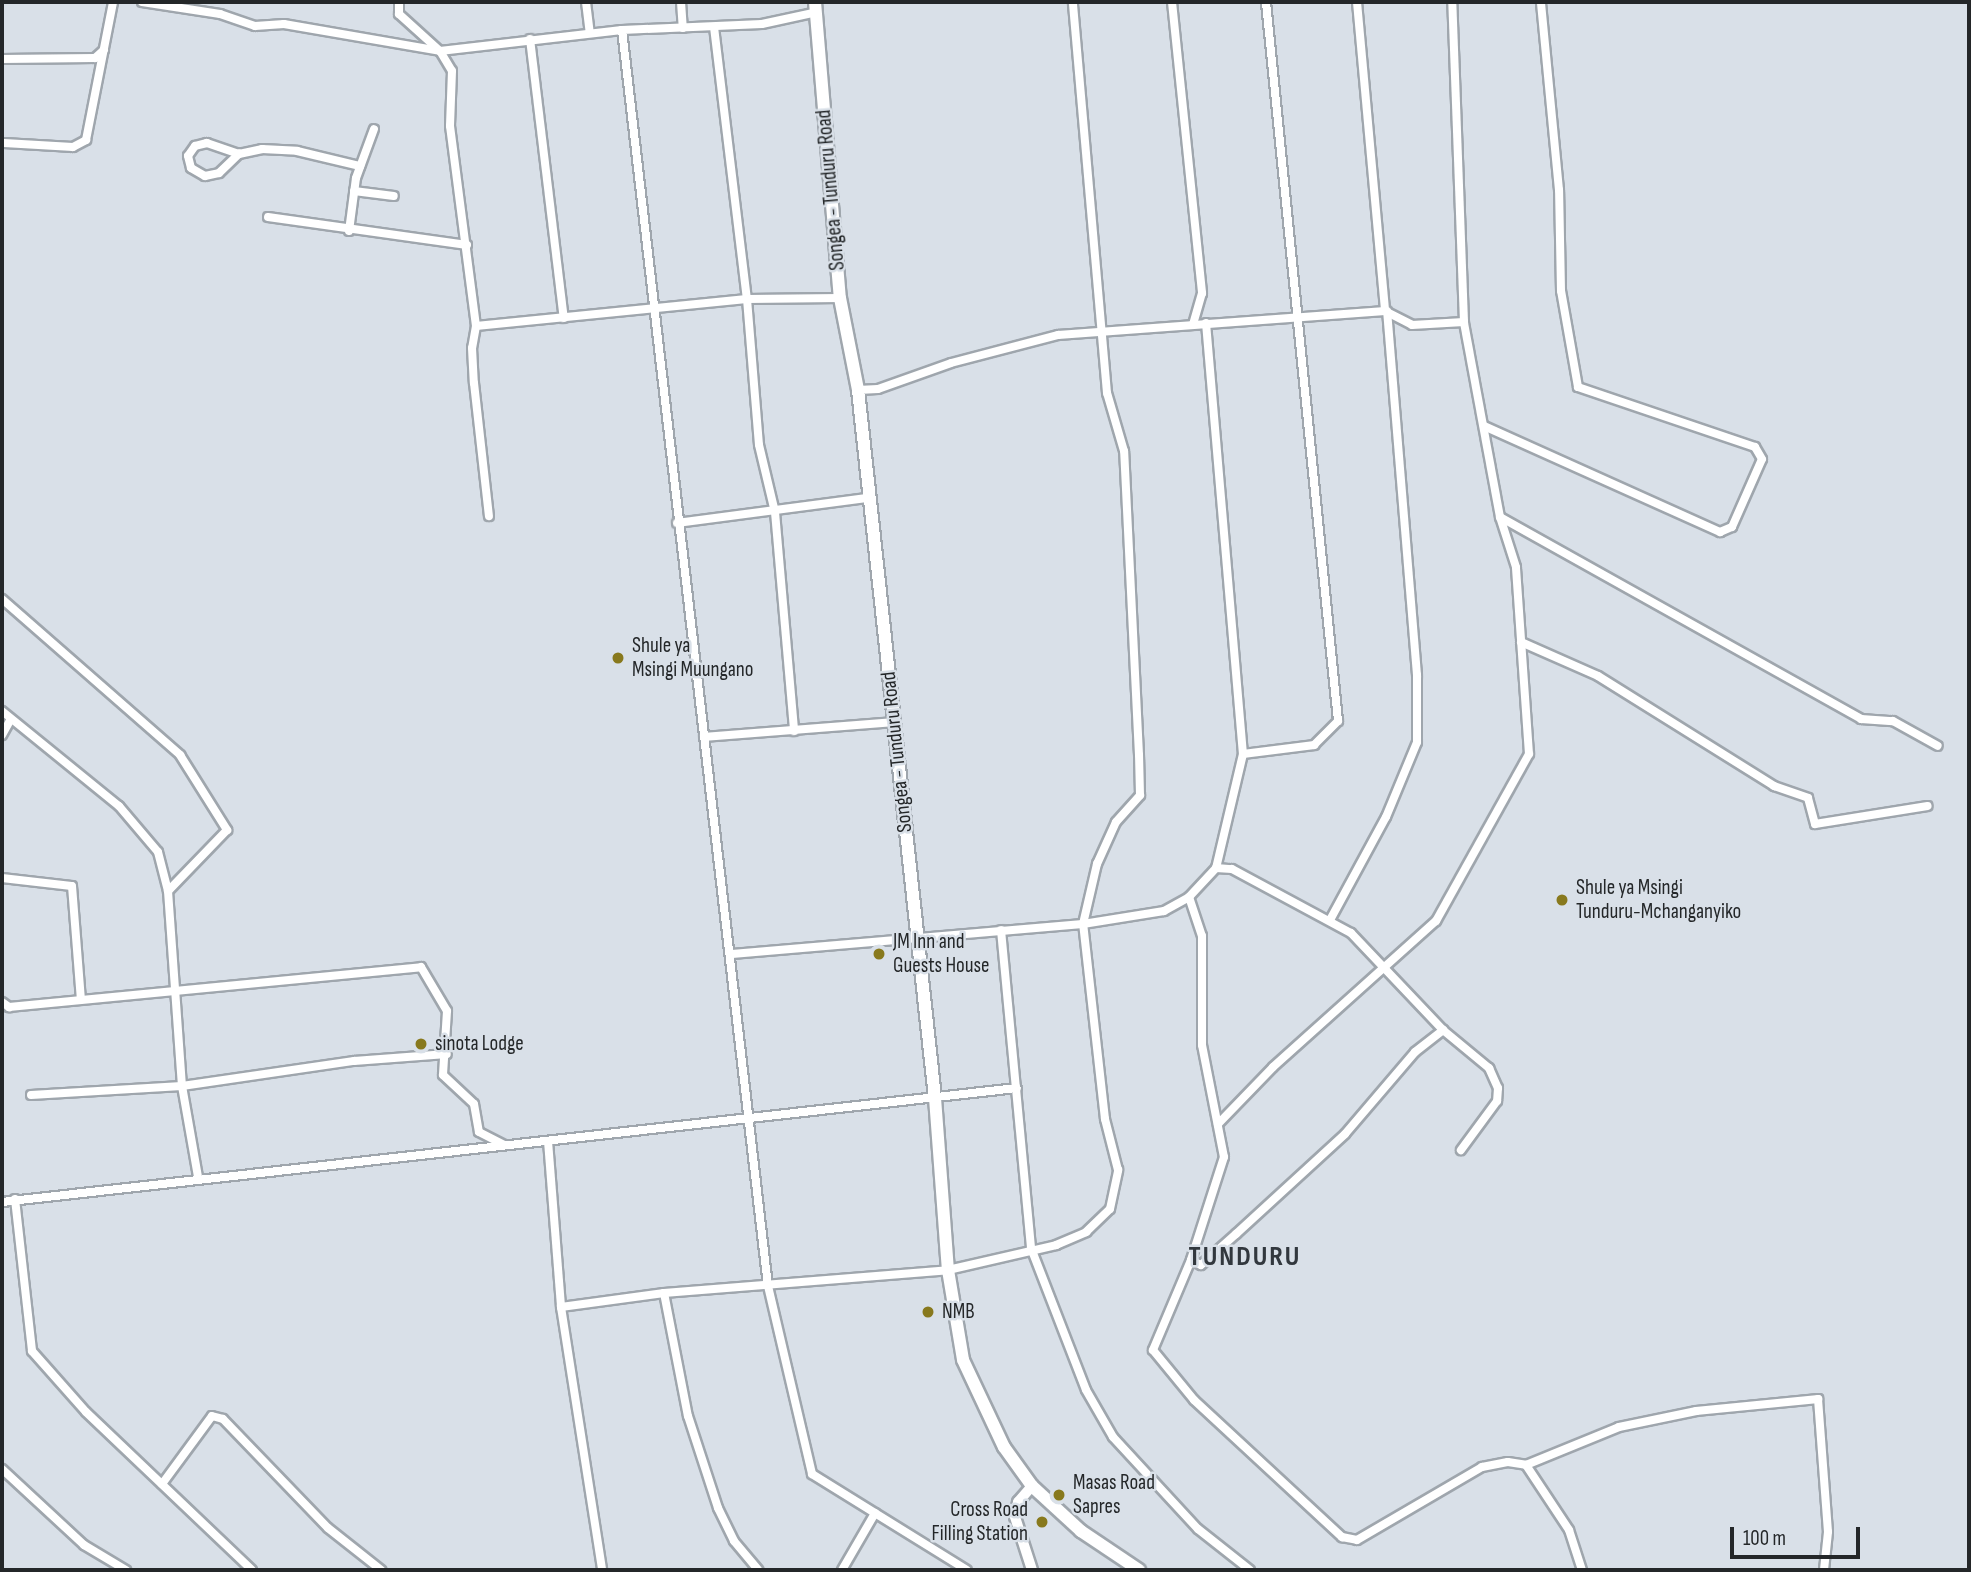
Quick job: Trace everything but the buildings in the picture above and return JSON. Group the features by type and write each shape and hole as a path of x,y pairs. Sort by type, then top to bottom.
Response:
{"highway":[{"name":"Songea - Tunduru Road","path":"816,7 840,298 858,390 935,1098 948,1270 963,1360 1004,1447 1032,1486 1081,1531 1139,1570"}],"main road":[{"path":"1032,1486 1018,1502 1015,1517 1032,1570"}],"street":[{"path":"4,143 73,146 86,140 113,2"},
{"path":"142,2 204,12 255,26 284,24 440,51 622,30 762,24 816,7"},
{"path":"204,2 204,12"},
{"path":"399,2 399,14 440,51 452,71 450,126 476,326 474,383 489,516"},
{"path":"586,2 590,33"},
{"path":"681,2 683,29"},
{"path":"561,1307 664,1293 948,1270 1031,1248 1056,1245 1086,1233 1110,1209 1118,1171 1105,1119 1083,923 1097,864 1116,822 1140,795 1124,451 1107,393 1073,2"},
{"path":"1172,2 1202,293 1193,324"},
{"path":"1243,754 1314,745 1338,721 1300,317 1291,270 1266,2"},
{"path":"1330,920 1386,817 1417,743 1417,675 1357,2"},
{"path":"1218,1124 1273,1067 1387,969 1436,921 1529,754 1516,567 1500,517 1464,322 1452,2"},
{"path":"1484,426 1720,532 1732,527 1762,459 1755,447 1578,387 1561,291 1559,190 1541,2"},
{"path":"714,27 747,299 759,445 775,512 794,731"},
{"path":"622,30 657,308 677,523 732,954 747,1117 768,1286 812,1474 967,1570"},
{"path":"530,39 564,317"},
{"path":"2,59 95,58 104,50"},
{"path":"349,232 359,166 370,148 374,129"},
{"path":"239,154 219,173 205,176 191,168 188,156 195,146 207,143 239,154 262,149 297,150 359,166"},
{"path":"354,191 394,196"},
{"path":"268,217 349,232 467,245"},
{"path":"476,326 747,299 840,298"},
{"path":"858,390 878,389 951,363 1058,335 1386,311 1412,325 1464,322"},
{"path":"732,954 1083,923 1164,911 1189,897 1216,868 1243,754 1206,323"},
{"path":"677,523 868,498"},
{"path":"1500,517 1861,719 1893,720 1938,746"},
{"path":"2,598 180,755 228,830 167,891"},
{"path":"1521,642 1598,676 1774,786 1808,798 1815,824 1928,806"},
{"path":"2,711 119,806 158,852 167,891 182,1086 198,1177"},
{"path":"2,735 11,719"},
{"path":"704,737 894,722"},
{"path":"1216,868 1248,876 1330,920 1387,969 1443,1030 1489,1068 1498,1088 1497,1101 1461,1150"},
{"path":"2,878 72,886 81,1000"},
{"path":"1189,897 1202,936 1202,1045 1224,1157 1191,1260 1153,1350 1194,1400 1342,1537 1357,1541 1482,1467 1508,1462 1526,1465 1619,1427 1696,1411 1818,1399 1828,1532 1824,1570"},
{"path":"1001,930 1031,1248 1086,1390 1113,1437 1198,1530 1247,1567"},
{"path":"2,1002 9,1007 421,967 447,1011 447,1054 443,1075 474,1104 479,1132 506,1146"},
{"path":"1191,1260 1201,1265 1236,1234 1345,1134 1415,1052 1443,1030"},
{"path":"31,1095 182,1086 354,1061 447,1054"},
{"path":"2,1202 198,1177 506,1146 1017,1088"},
{"path":"548,1141 561,1307 604,1569"},
{"path":"15,1199 32,1351 86,1412 252,1570"},
{"path":"664,1293 688,1416 718,1508 734,1541 758,1570"},
{"path":"162,1484 212,1416 223,1419 328,1528 381,1570"},
{"path":"1526,1465 1569,1530 1582,1570"},
{"path":"2,1469 84,1545 126,1570"},
{"path":"842,1570 875,1513"},
{"path":"1236,1570 1247,1567"}],"place":[{"name":"Shule ya Msingi Muungano","path":"618,658"},
{"name":"Shule ya Msingi Tunduru-Mchanganyiko","path":"1562,900"},
{"name":"JM Inn and Guests House","path":"879,954"},
{"name":"sinota Lodge","path":"421,1044"},
{"name":"NMB","path":"928,1312"},
{"name":"Masas Road Sapres","path":"1059,1495"},
{"name":"Cross Road Filling Station","path":"1042,1522"}],"district":[{"name":"TUNDURU","path":"1245,1257"}]}
